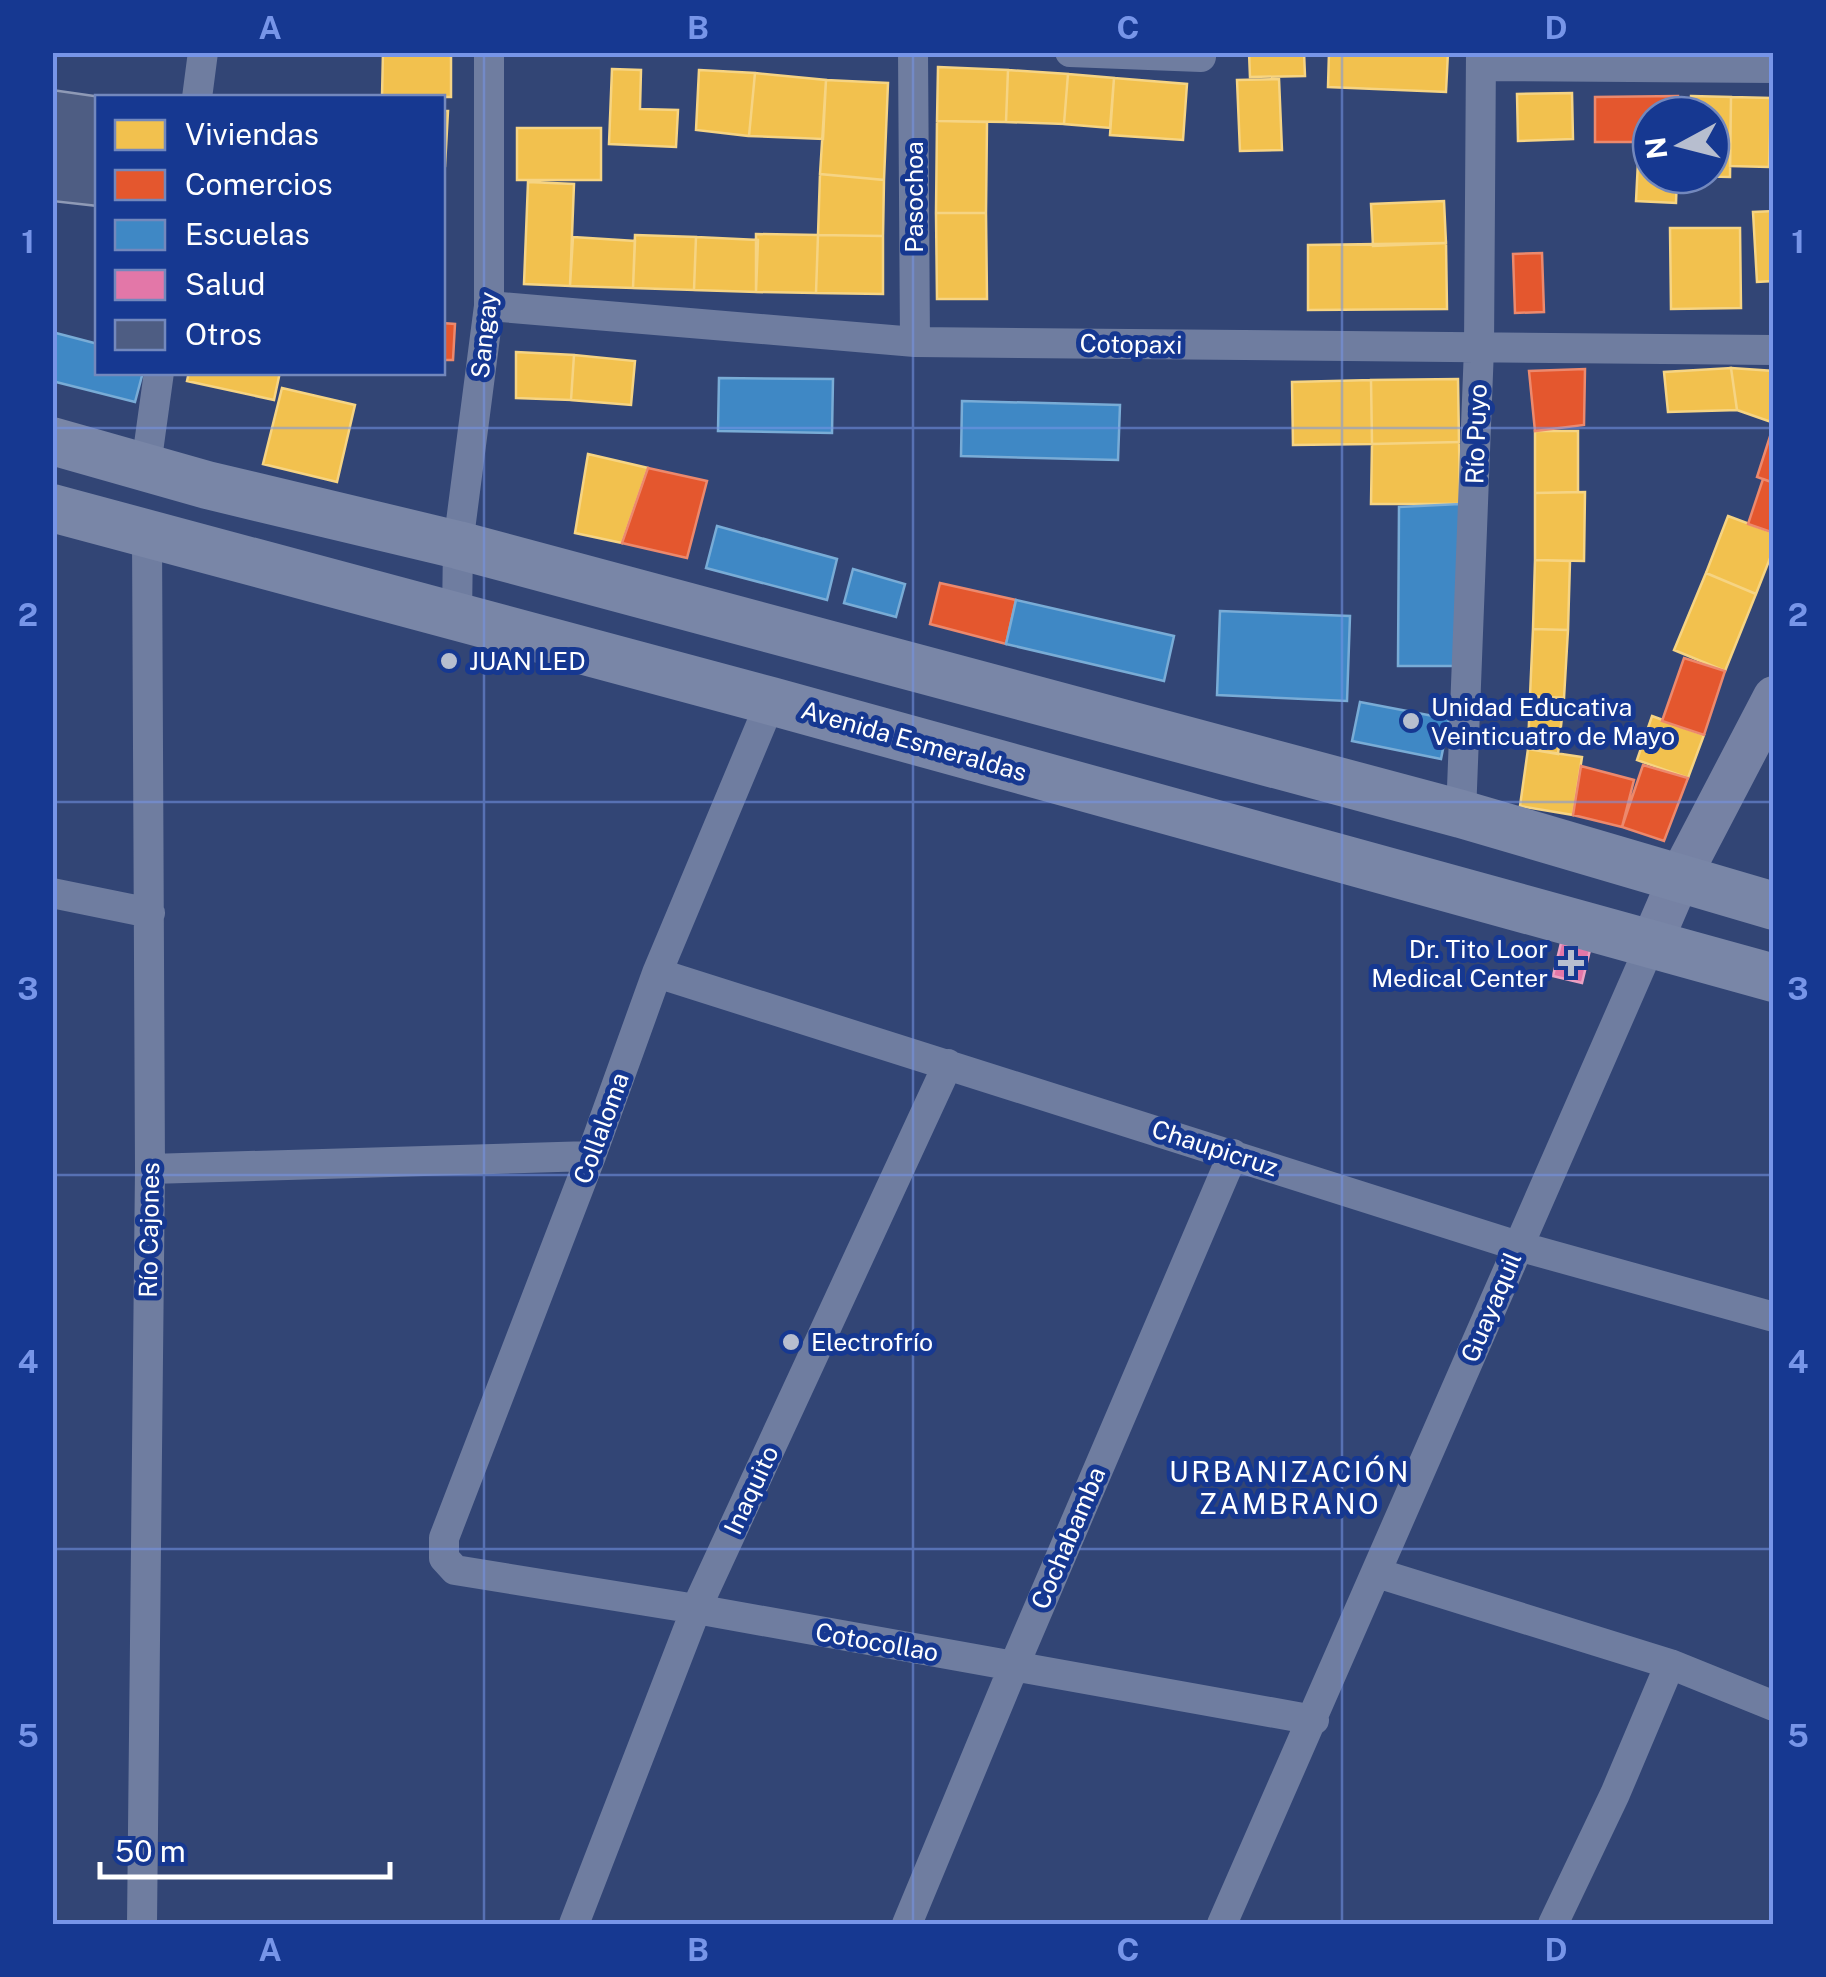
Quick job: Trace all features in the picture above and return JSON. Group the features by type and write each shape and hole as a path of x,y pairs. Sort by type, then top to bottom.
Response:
{"main road":[{"path":"52,440 207,485 458,544 1461,814 1774,906"},
{"name":"Avenida Esmeraldas","path":"52,508 771,701 1774,978"}],"street":[{"path":"197,95 203,52"},
{"name":"Sangay","path":"458,616 458,544 489,306 490,52"},
{"name":"Pasochoa","path":"913,52 915,342"},
{"path":"1070,52 1201,56"},
{"path":"1481,60 1774,68"},
{"name":"Río Puyo","path":"1461,814 1479,348 1481,60"},
{"name":"Cotopaxi","path":"489,306 915,342 1774,350"},
{"path":"146,466 159,375"},
{"name":"Río Cajones","path":"142,1924 150,1169 147,536"},
{"name":"Guayaquil","path":"1222,1924 1679,880 1774,696"},
{"name":"Collaloma","path":"444,1558 444,1538 657,973 771,701"},
{"path":"52,893 150,913"},
{"name":"Chaupicruz","path":"657,973 1518,1246 1774,1317"},
{"name":"Inaquito","path":"574,1924 696,1609 948,1064"},
{"name":"Cochabamba","path":"907,1924 1234,1154"},
{"path":"150,1169 591,1156"},
{"name":"Cotocollao","path":"444,1558 455,1570 696,1609 1314,1720"},
{"path":"1378,1572 1670,1664 1774,1706"},
{"path":"1553,1924 1615,1794 1670,1664"}],"building: Viviendas":[{"path":"383,52 451,52 451,97 382,95"},
{"path":"1249,52 1304,52 1305,76 1250,77"},
{"path":"1329,52 1448,52 1446,92 1328,87"},
{"path":"938,67 1008,70 1006,122 937,121"},
{"path":"612,69 641,70 640,109 678,110 676,147 609,144"},
{"path":"699,70 755,73 749,136 696,130"},
{"path":"1008,70 1068,74 1064,124 1006,122"},
{"path":"755,73 826,80 823,139 749,136"},
{"path":"1068,74 1114,78 1110,128 1064,124"},
{"path":"1114,78 1187,84 1183,140 1110,135"},
{"path":"1279,79 1282,150 1240,151 1237,80"},
{"path":"826,80 888,83 884,180 820,174"},
{"path":"1572,93 1573,139 1518,141 1517,94"},
{"path":"1731,97 1771,98 1769,167 1731,166"},
{"path":"445,111 448,111 445,166"},
{"path":"937,121 987,122 986,213 936,213"},
{"path":"517,128 601,128 601,180 517,180"},
{"path":"820,174 884,180 883,236 818,235"},
{"path":"528,182 574,184 570,286 524,284"},
{"path":"1636,195 1676,195 1676,203 1636,201"},
{"path":"1444,201 1446,243 1373,246 1371,204"},
{"path":"1774,211 1774,281 1757,282 1753,212"},
{"path":"936,213 986,213 987,299 937,299"},
{"path":"1670,228 1740,228 1741,308 1671,309"},
{"path":"756,234 818,235 816,293 756,292"},
{"path":"635,235 696,237 694,290 633,288"},
{"path":"818,235 883,236 883,294 816,293"},
{"path":"573,237 635,241 633,288 570,286"},
{"path":"696,237 758,240 756,292 694,290"},
{"path":"1446,243 1447,309 1308,310 1308,245"},
{"path":"516,352 574,355 571,400 516,398"},
{"path":"574,355 635,361 631,405 571,400"},
{"path":"1731,368 1774,371 1774,423 1737,410"},
{"path":"1731,368 1737,410 1668,412 1664,372"},
{"path":"188,375 279,375 274,400 187,381"},
{"path":"1458,379 1459,442 1372,444 1371,380"},
{"path":"1371,380 1372,444 1293,445 1292,382"},
{"path":"282,388 355,405 337,482 263,464"},
{"path":"1535,431 1578,431 1578,492 1535,493"},
{"path":"1459,442 1460,504 1371,504 1372,444"},
{"path":"588,454 648,468 622,543 575,533"},
{"path":"1585,492 1584,561 1535,560 1535,493"},
{"path":"1728,516 1774,533 1774,548 1756,594 1706,573"},
{"path":"1535,560 1570,561 1568,630 1533,629"},
{"path":"1706,573 1756,594 1725,671 1674,650"},
{"path":"1533,629 1568,630 1564,698 1530,696"},
{"path":"1530,696 1564,698 1558,754 1528,749"},
{"path":"1652,716 1704,735 1688,778 1637,760"},
{"path":"1528,749 1582,757 1573,815 1520,806"}],"building: Comercios":[{"path":"1595,97 1631,97 1631,142 1595,142"},
{"path":"1542,253 1544,312 1515,313 1513,254"},
{"path":"445,323 455,324 453,360 445,360"},
{"path":"1585,369 1584,425 1535,431 1529,371"},
{"path":"1774,424 1774,483 1757,477"},
{"path":"648,468 707,481 687,558 622,543"},
{"path":"1763,479 1774,483 1774,533 1748,524"},
{"path":"940,583 1016,600 1006,644 930,624"},
{"path":"1684,658 1725,671 1704,735 1662,721"},
{"path":"1643,765 1688,778 1664,841 1622,827"},
{"path":"1581,766 1634,780 1622,827 1573,815"}],"building: Escuelas":[{"path":"52,332 95,343 95,375 142,375 135,402 52,381"},
{"path":"719,378 833,379 832,433 718,431"},
{"path":"962,401 1120,405 1118,460 961,456"},
{"path":"1460,504 1460,666 1398,666 1399,507"},
{"path":"717,526 837,559 827,600 706,568"},
{"path":"853,569 905,584 896,617 844,603"},
{"path":"1016,600 1174,636 1164,681 1006,644"},
{"path":"1220,611 1350,616 1347,701 1217,695"},
{"path":"1360,702 1449,719 1441,759 1352,741"}],"building: Salud":[{"name":"Dr. Tito Loor Medical Center","path":"1561,943 1590,950 1582,983 1553,976"}],"building: Otros":[{"path":"52,90 95,96 95,206 52,201"}],"place":[{"name":"JUAN LED","path":"449,661"},
{"name":"Unidad Educativa Veinticuatro de Mayo","path":"1411,721"},
{"name":"Dr. Tito Loor Medical Center","path":"1571,963"},
{"name":"Electrofrío","path":"791,1342"}],"district":[{"name":"URBANIZACIÓN ZAMBRANO","path":"1290,1487"}]}
